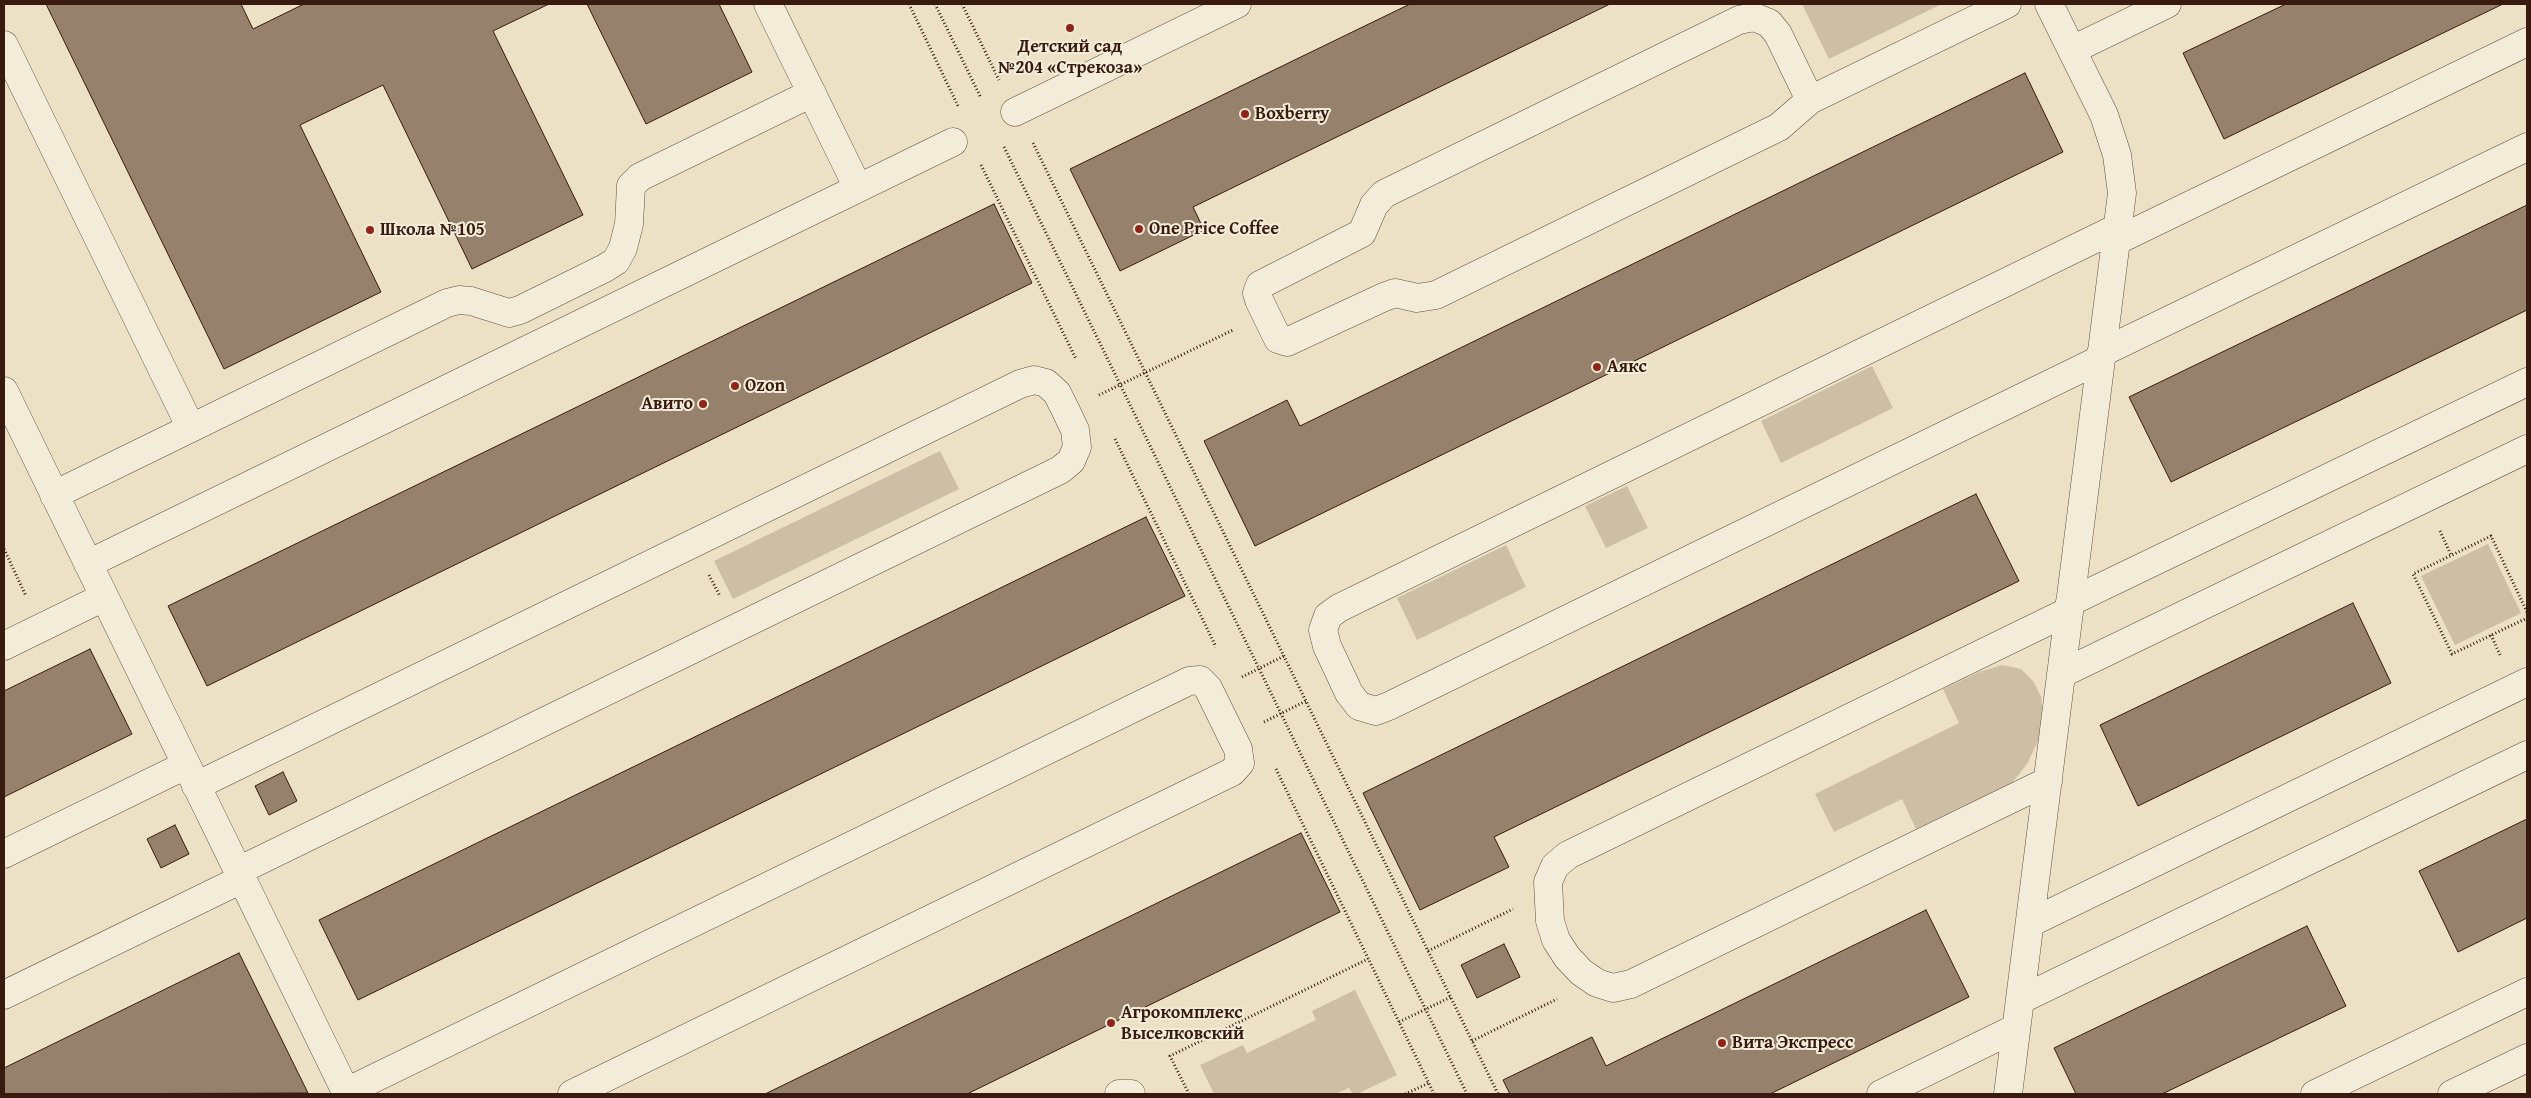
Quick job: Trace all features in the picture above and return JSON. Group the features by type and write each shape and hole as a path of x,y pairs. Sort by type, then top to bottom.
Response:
{"lane":[{"path":"768,4 858,188"},
{"path":"1004,117 1237,4"},
{"path":"1810,100 1778,34 1769,23 1754,17 1739,20 1384,194 1374,205 1362,233 1260,285 1256,293 1278,339 1287,342 1395,293 1418,298 1436,295 1779,127 1810,100 2007,4"},
{"path":"2008,1094 2122,193 2117,155 2104,116 2049,4"},
{"path":"2072,50 2167,4"},
{"path":"2527,42 2117,234 1338,608 1328,616 1323,630 1327,646 1349,693 1360,706 1376,711 1389,706 2527,147"},
{"path":"4,45 191,428"},
{"path":"54,495 447,303 459,300 471,301 509,313 520,310 605,268 616,261 623,248 629,224 631,186 640,177 812,93"},
{"path":"88,564 960,139"},
{"path":"4,854 191,775 694,543 1020,384 1034,380 1046,383 1057,393 1075,430 1077,447 1071,461 1060,470 735,628 4,995"},
{"path":"2048,781 1631,984 1613,988 1594,981 1567,957 1556,940 1550,921 1547,892 1548,882 1555,866 1568,855 2527,382"},
{"path":"4,391 13,436 54,495 346,1093 1189,681 1200,680 1208,688 1238,749 1240,763 1232,772 572,1094"},
{"path":"2061,674 2527,449"},
{"path":"4,646 104,597"},
{"path":"2030,923 2527,682"},
{"path":"2020,1000 2527,755"},
{"path":"2315,1094 2527,992"},
{"path":"1881,1094 2016,1028"},
{"path":"2452,1094 2527,1058"},
{"path":"1119,1094 1131,1094"}],"path":[{"path":"909,4 972,133 960,139 1077,362"},
{"path":"935,4 1004,117 1040,156 1498,1094"},
{"path":"962,4 1004,117 1120,384 1466,1094"},
{"path":"1066,411 1265,314"},
{"path":"1112,433 1220,655"},
{"path":"2527,612 2491,536 2413,574 2452,654 2527,618"},
{"path":"694,543 735,628"},
{"path":"4,549 42,628"},
{"path":"1233,682 1284,656"},
{"path":"1255,726 1306,701"},
{"path":"1272,762 1434,1094"},
{"path":"1428,950 1547,892"},
{"path":"1189,1094 1170,1056 1368,959"},
{"path":"1472,1040 1594,981"},
{"path":"1399,1022 1451,997"},
{"path":"1405,1094 1429,1083"}],"shaded area":[{"path":"1802,4 1942,4 1829,59"},
{"path":"1872,366 1893,408 1781,463 1761,421"},
{"path":"940,451 959,489 733,599 714,561"},
{"path":"1627,486 1648,528 1606,548 1585,506"},
{"path":"2488,544 2521,613 2455,645 2421,576"},
{"path":"1506,545 1526,587 1417,640 1397,598"},
{"path":"2002,665 2021,669 2034,682 2041,697 2043,716 2038,741 2027,764 2012,783 1916,829 1902,799 1834,832 1815,794 1959,723 1943,689 1979,672"},
{"path":"1355,990 1397,1075 1357,1094 1353,1094 1349,1088 1335,1094 1214,1094 1200,1065 1243,1045 1247,1053 1316,1020 1312,1011"}],"building":[{"path":"46,4 241,4 253,29 304,4 549,4 493,31 583,215 472,269 383,85 300,125 381,292 224,369"},
{"path":"587,4 719,4 752,72 646,124"},
{"path":"1410,4 1610,4 1193,207 1204,230 1120,271 1070,169"},
{"path":"2286,4 2503,4 2224,139 2183,53"},
{"path":"2025,73 2063,152 1255,546 1204,441 1287,400 1300,426"},
{"path":"994,204 1032,283 207,686 168,606"},
{"path":"2527,205 2527,310 2171,482 2129,397"},
{"path":"1976,494 2019,581 1494,837 1509,867 1420,910 1363,793"},
{"path":"1146,517 1185,596 358,1000 319,920"},
{"path":"2353,603 2391,683 2138,806 2100,725"},
{"path":"90,649 132,734 4,797 4,691"},
{"path":"283,772 297,801 269,815 255,786"},
{"path":"2527,819 2527,918 2458,952 2419,871"},
{"path":"175,825 189,854 161,868 147,839"},
{"path":"1301,833 1340,912 967,1094 765,1094"},
{"path":"1926,910 1969,997 1770,1094 1510,1094 1503,1080 1592,1037 1606,1066"},
{"path":"2307,926 2346,1006 2162,1094 2076,1094 2054,1048"},
{"path":"1504,944 1520,977 1477,998 1461,965"},
{"path":"239,953 308,1093 4,1094 4,1068"}],"place":[{"name":"Детский сад №204 «Стрекоза»","path":"1070,28"},
{"name":"Boxberry","path":"1245,114"},
{"name":"One Price Coffee","path":"1139,229"},
{"name":"Школа №105","path":"370,230"},
{"name":"Аякс","path":"1597,367"},
{"name":"Ozon","path":"735,386"},
{"name":"Авито","path":"703,404"},
{"name":"Агрокомплекс Выселковский","path":"1111,1023"},
{"name":"Вита Экспресс","path":"1722,1043"}]}
